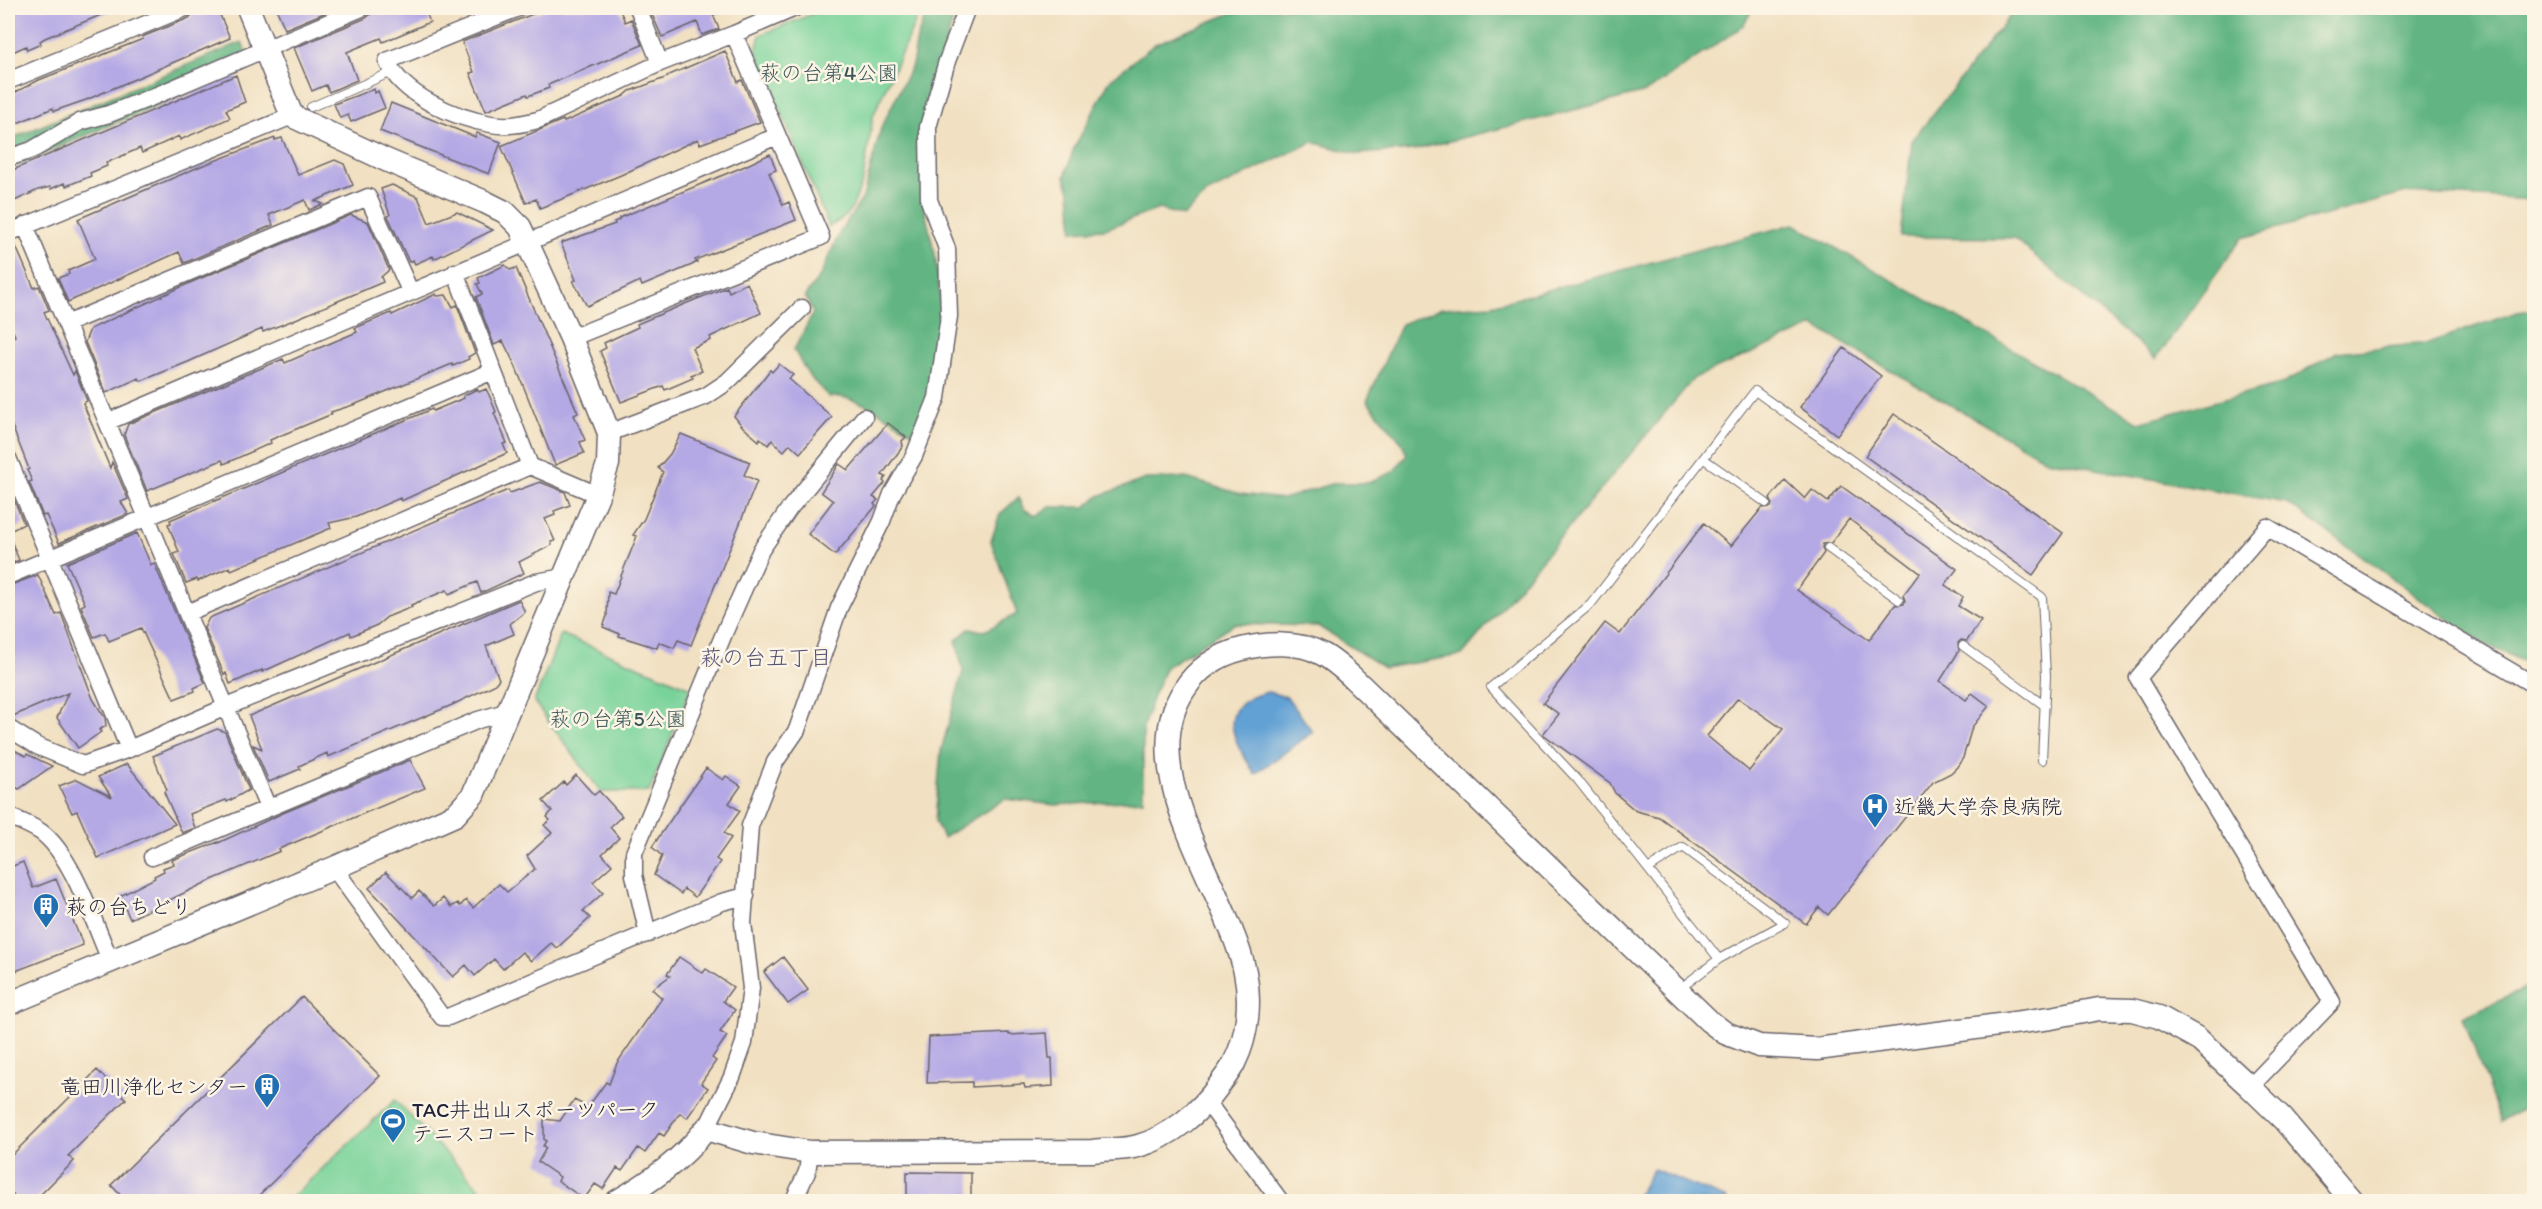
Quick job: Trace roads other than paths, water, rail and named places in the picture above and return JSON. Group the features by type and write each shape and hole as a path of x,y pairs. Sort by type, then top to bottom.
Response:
{"street":[{"path":"8,81 185,8"},
{"path":"8,1004 455,815 473,795 598,495 608,464 609,432 571,338 520,227 505,212 386,160 301,112 264,49 248,8"},
{"path":"8,158 32,150 80,122 148,99 362,8"},
{"path":"518,8 387,61 392,72 421,99 473,120 493,125 516,125 538,120 660,63 795,8"},
{"path":"638,8 660,63"},
{"path":"616,1202 643,1186 690,1150 705,1129 732,1077 744,1043 751,988 743,923 750,826 775,762 797,730 839,608 882,521 892,494 914,456 937,398 943,367 949,305 947,249 929,200 928,127 947,61 967,8"},
{"path":"571,338 821,237 734,34"},
{"path":"8,233 301,112"},
{"path":"107,422 777,135"},
{"path":"66,324 368,197 410,291"},
{"path":"25,225 268,808"},
{"path":"454,272 530,466 598,495"},
{"path":"609,432 713,392 728,382 802,308"},
{"path":"8,576 493,371"},
{"path":"648,934 634,875 634,853 725,631 761,550 789,509 864,417"},
{"path":"8,459 129,749"},
{"path":"187,613 530,466"},
{"path":"2250,1086 2332,1002 2138,678 2267,527 2535,685"},
{"path":"8,728 37,746 83,765 129,749 226,707 536,582 564,577"},
{"path":"705,1129 753,1143 810,1152 1093,1151 1139,1146 1185,1121 1207,1102 1235,1061 1245,1032 1248,1008 1245,974 1237,945 1174,792 1167,742 1177,701 1193,676 1215,659 1240,650 1262,645 1288,645 1321,653 1351,676 1709,1021 1725,1032 1759,1046 1782,1049 1817,1049 2051,1018 2098,1009 2132,1010 2159,1017 2197,1038 2250,1086 2283,1119 2353,1202"},
{"path":"152,857 478,720 509,711"},
{"path":"8,815 40,832 56,846 67,863 111,962"},
{"path":"334,868 442,1017 448,1017 722,902 746,896"},
{"path":"1207,1102 1281,1202"},
{"path":"793,1202 807,1172 810,1152"}],"lane":[{"path":"301,112 392,72"},
{"path":"1719,959 1577,779 1491,687 1591,604 1755,391 2042,597 2046,676 2042,760"},
{"path":"1704,459 1766,503"},
{"path":"1828,548 1899,600"},
{"path":"1963,646 2045,706"},
{"path":"1648,869 1683,847 1785,923 1719,959 1678,990"}],"water":[{"path":"1268,692 1287,697 1313,732 1255,774 1235,737 1232,725 1233,715 1239,706 1250,698"},
{"path":"1653,1169 1727,1199 1726,1201 1634,1201"}],"place":[{"name":"近畿大学奈良病院","path":"1875,829"},
{"name":"萩の台ちどり","path":"46,929"},
{"name":"竜田川浄化センター","path":"267,1109"},
{"name":"TAC井出山スポーツパーク テニスコート","path":"393,1144"}],"district":[{"name":"萩の台五丁目","path":"766,657"}],"park label":[{"name":"萩の台第4公園","path":"829,72"},
{"name":"萩の台第5公園","path":"618,718"}]}
